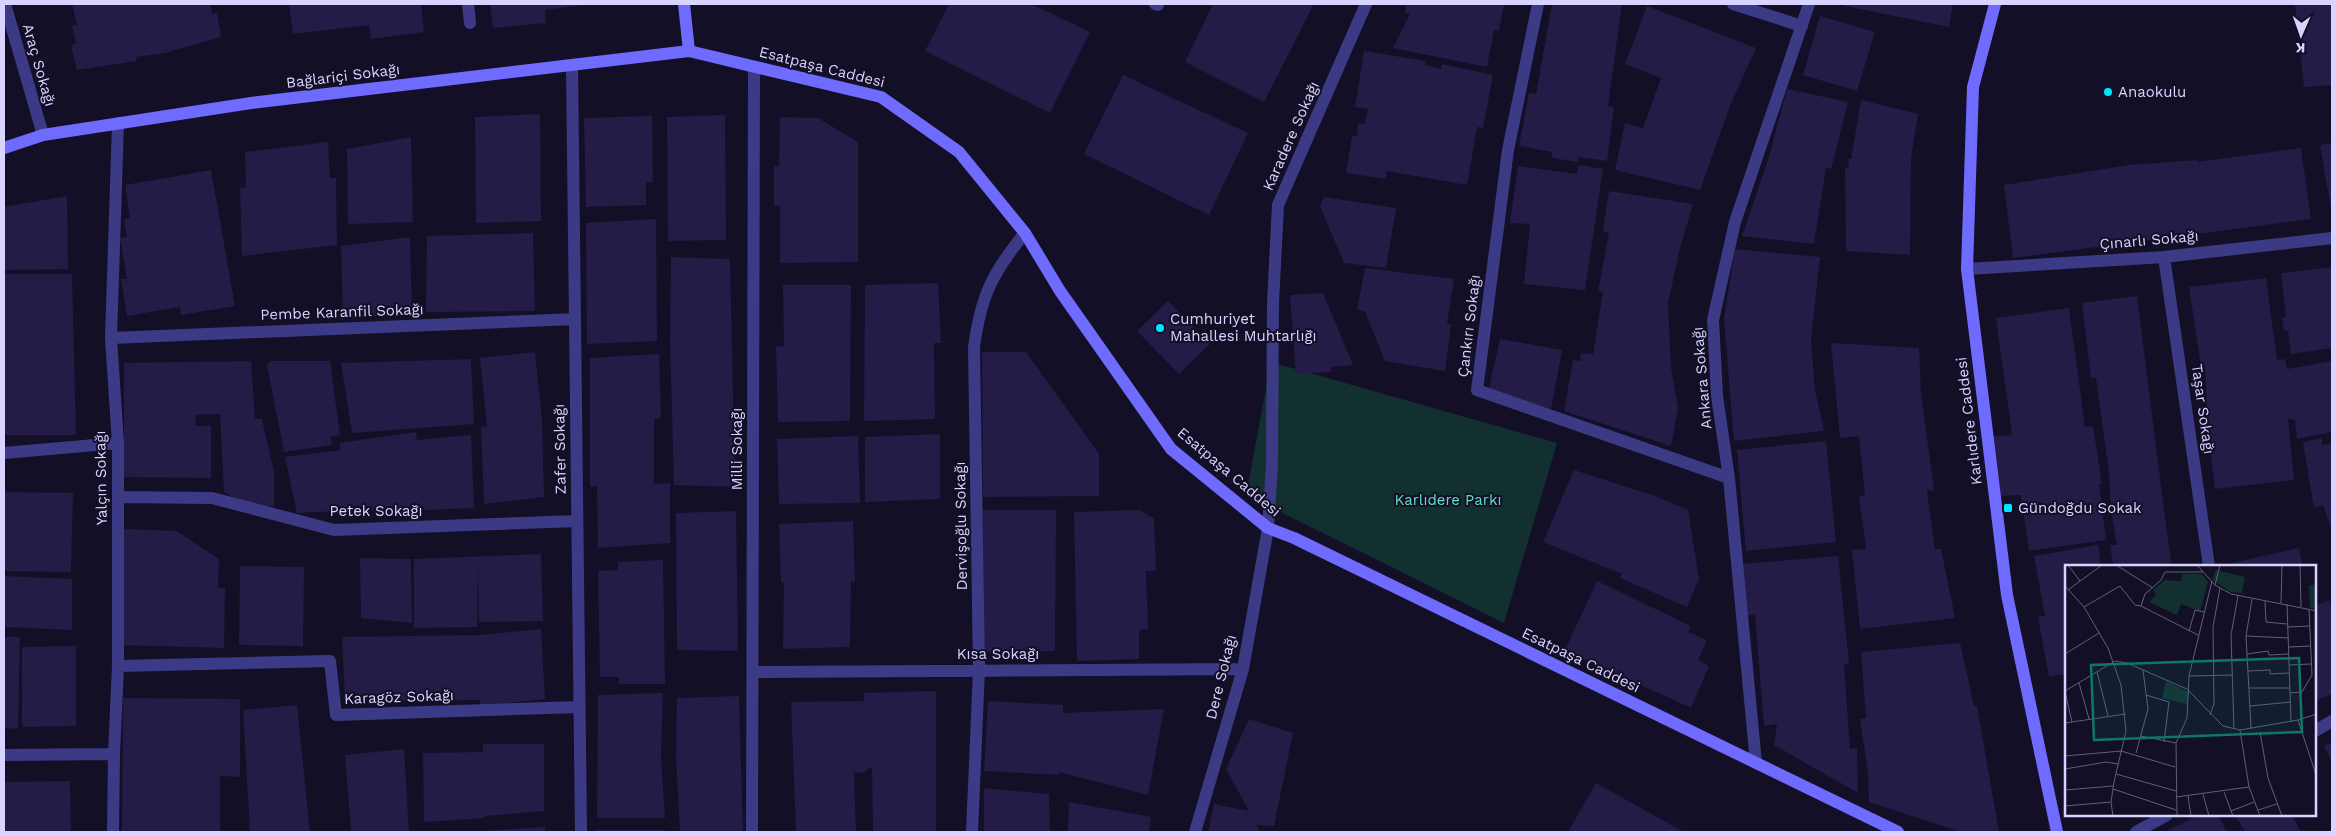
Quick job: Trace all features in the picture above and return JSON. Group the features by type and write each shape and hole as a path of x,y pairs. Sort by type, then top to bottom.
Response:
{"street":[{"name":"Araç Sokağı","path":"5,4 42,135"},
{"path":"468,4 470,23"},
{"path":"684,4 690,51"},
{"name":"Karadere Sokağı","path":"1268,528 1272,464 1273,303 1278,205 1366,4"},
{"name":"Çankırı Sokağı","path":"1538,4 1508,150 1477,390 1729,478"},
{"path":"1733,4 1802,26"},
{"name":"Ankara Sokağı","path":"1756,763 1729,478 1717,396 1713,320 1735,222 1809,4"},
{"name":"Karlıdere Caddesi","path":"1995,4 1973,87 1967,269 2007,595 2057,832"},
{"name":"Bağlariçi Sokağı","path":"4,148 42,135 251,104 690,51"},
{"name":"Esatpaşa Caddesi","path":"690,51 881,97 959,152 1025,233 1076,314 1171,449 1268,528 1294,538 1898,832"},
{"name":"Zafer Sokağı","path":"572,66 581,832"},
{"name":"Milli Sokağı","path":"752,832 754,66"},
{"name":"Yalçın Sokağı","path":"113,832 118,666 118,442 111,338 118,123"},
{"name":"Dervişoğlu Sokağı","path":"972,832 979,670 974,347 979,314 989,284 1003,260 1025,233"},
{"name":"Çınarlı Sokağı","path":"1967,269 2164,257 2332,238"},
{"name":"Taşar Sokağı","path":"2164,257 2209,565"},
{"name":"Pembe Karanfil Sokağı","path":"111,338 575,319"},
{"path":"4,453 118,442"},
{"name":"Petek Sokağı","path":"118,497 212,498 334,530 577,520"},
{"name":"Dere Sokağı","path":"1195,832 1243,669 1268,528"},
{"name":"Karagöz Sokağı","path":"118,666 330,661 336,715 579,707"},
{"name":"Kısa Sokağı","path":"753,672 1243,669"},
{"path":"2316,730 2332,721"},
{"path":"4,755 114,754"},
{"path":"2136,832 2165,816"}],"green space":[{"name":"Karlıdere Parkı","path":"1271,362 1557,443 1504,623 1246,495"}],"building":[{"path":"72,4 210,4 212,14 217,13 221,37 165,53 137,57 136,61 77,70 71,45 76,43 72,26 77,25"},
{"path":"289,4 421,4 424,32 371,39 369,25 293,34"},
{"path":"490,4 585,5 545,10 546,23 493,28"},
{"path":"949,4 1031,4 1090,32 1050,113 925,51"},
{"path":"1213,4 1314,4 1264,102 1185,62"},
{"path":"1406,4 1504,4 1499,31 1494,30 1487,67 1393,48 1410,14 1405,13"},
{"path":"1552,4 1622,4 1608,106 1614,107 1607,161 1579,157 1578,162 1552,158 1552,152 1519,146 1529,93 1536,94"},
{"path":"1846,4 1953,4 1949,27 1845,6"},
{"path":"2295,4 2332,4 2332,85 2304,87"},
{"path":"1647,6 1756,48 1730,106 1700,190 1615,170 1625,123 1643,128 1661,78 1625,64"},
{"path":"1820,16 1875,32 1857,91 1803,75"},
{"path":"1364,51 1426,61 1425,65 1441,69 1442,64 1493,75 1483,128 1477,127 1467,185 1387,171 1386,179 1346,173 1352,136 1357,136 1358,123 1365,124 1368,109 1355,107"},
{"path":"1123,75 1248,133 1209,215 1084,154"},
{"path":"1787,89 1848,102 1831,169 1826,168 1814,244 1742,236 1768,160"},
{"path":"1861,100 1918,114 1911,158 1910,255 1846,251 1845,167 1849,168 1848,159 1851,159"},
{"path":"540,114 541,221 476,223 475,117"},
{"path":"725,115 726,240 668,241 667,117"},
{"path":"652,116 653,182 646,182 646,205 586,207 584,118"},
{"path":"780,117 818,118 858,142 858,262 780,263 780,206 774,206 774,166 779,166"},
{"path":"411,137 413,222 348,224 347,149"},
{"path":"328,142 330,178 336,178 337,245 242,256 240,188 246,187 245,152"},
{"path":"2332,143 2332,209 2331,209 2320,145"},
{"path":"2301,148 2311,219 2013,258 2004,185 2129,165 2198,160 2197,162"},
{"path":"1579,165 1603,169 1585,290 1524,284 1530,224 1510,223 1518,166 1577,174"},
{"path":"211,170 235,306 181,315 180,307 127,316 121,279 127,279 120,238 127,237 124,220 130,218 125,185"},
{"path":"1609,191 1693,204 1680,248 1668,303 1671,368 1678,408 1671,446 1564,411 1573,360 1580,361 1581,353 1593,354 1603,292 1598,291 1609,233 1603,231"},
{"path":"67,196 68,269 4,270 4,207"},
{"path":"1324,197 1396,208 1386,268 1344,263 1320,206"},
{"path":"656,219 657,341 587,344 586,223"},
{"path":"533,233 535,311 426,312 427,236"},
{"path":"410,237 412,313 343,319 341,246"},
{"path":"1735,249 1820,257 1811,340 1815,390 1824,431 1734,441 1724,319"},
{"path":"671,257 730,259 735,487 674,485 670,341"},
{"path":"2332,267 2332,348 2291,354 2288,331 2284,331 2282,318 2286,317 2281,273"},
{"path":"1365,268 1454,279 1447,324 1451,324 1445,371 1385,361 1365,312 1357,310"},
{"path":"4,274 72,274 76,435 4,435"},
{"path":"2266,278 2277,360 2285,359 2287,369 2332,361 2332,432 2297,439 2295,420 2288,419 2294,480 2215,489 2208,429 2205,366 2201,367 2189,287"},
{"path":"938,283 941,343 934,343 935,419 864,421 865,285"},
{"path":"783,285 851,285 850,421 778,422 776,346 784,347"},
{"path":"1323,293 1353,365 1331,367 1331,372 1296,374 1290,295"},
{"path":"2137,296 2172,565 2113,565 2110,545 2117,545 2111,510 2109,473 2096,378 2091,378 2082,303"},
{"path":"1168,301 1210,344 1179,374 1137,331"},
{"path":"2069,308 2085,427 2093,426 2102,484 2099,484 2106,540 2029,551 2021,495 1997,496 1989,437 2012,435 1996,318"},
{"path":"1500,339 1562,350 1551,409 1488,393"},
{"path":"1831,343 1919,348 1921,393 1934,490 1927,491 1935,549 1941,549 1955,618 1860,629 1852,550 1866,549 1859,496 1865,495 1859,436 1840,438"},
{"path":"535,352 542,420 544,497 484,504 481,427 487,426 480,358"},
{"path":"982,352 1026,352 1099,454 1099,496 983,497"},
{"path":"659,354 661,418 654,419 654,484 670,483 670,543 598,548 597,486 590,487 590,358"},
{"path":"471,359 474,424 352,433 341,363"},
{"path":"251,361 255,419 262,419 274,472 274,506 249,507 224,492 220,414 195,415 196,426 211,426 211,478 124,477 124,363"},
{"path":"271,361 330,361 340,435 330,437 332,445 284,452 267,365"},
{"path":"416,432 417,440 471,435 474,508 424,510 424,507 297,513 285,457 341,450 339,443"},
{"path":"940,434 940,499 865,502 865,437"},
{"path":"858,436 860,503 779,504 777,439"},
{"path":"2322,438 2322,445 2332,443 2332,530 2323,505 2314,508 2303,442"},
{"path":"1826,441 1836,542 1746,551 1737,450"},
{"path":"1574,470 1655,496 1688,510 1699,579 1687,607 1620,578 1622,574 1543,542"},
{"path":"4,492 73,493 71,572 4,571"},
{"path":"983,510 1056,510 1055,651 984,652"},
{"path":"1140,510 1154,519 1156,571 1146,571 1148,629 1139,630 1139,659 1077,661 1074,512"},
{"path":"736,511 738,651 677,650 676,513"},
{"path":"853,521 855,581 851,581 850,647 783,649 784,583 781,583 779,524"},
{"path":"124,529 177,531 219,559 218,588 225,588 224,648 122,645"},
{"path":"2098,545 2101,565 2065,565 2065,674 2049,677 2038,617 2045,616 2034,556"},
{"path":"2299,548 2303,565 2223,565"},
{"path":"541,554 543,621 479,622 478,566 477,627 414,628 414,559"},
{"path":"1838,556 1849,663 1844,664 1850,749 1857,748 1858,793 1774,745 1777,724 1764,726 1755,615 1748,615 1742,564"},
{"path":"360,558 411,559 412,623 361,618"},
{"path":"663,560 665,684 619,684 619,677 600,677 598,571 618,570 618,562"},
{"path":"240,566 304,567 303,646 239,645"},
{"path":"4,576 72,579 72,630 4,627"},
{"path":"1597,581 1691,626 1688,632 1707,640 1698,660 1709,666 1691,708 1565,650"},
{"path":"2329,600 2332,609 2332,694 2316,701 2316,606"},
{"path":"541,629 545,699 480,706 480,700 345,701 342,637 480,635"},
{"path":"4,637 20,637 18,729 4,728"},
{"path":"1960,643 1974,706 1977,706 1999,832 1961,832 1869,802 1868,772 1860,719 1866,718 1861,652"},
{"path":"76,646 76,726 22,727 22,647"},
{"path":"936,691 936,832 873,832 872,767 866,770 866,772 854,773 856,832 796,832 791,702 864,701 864,693"},
{"path":"663,693 661,757 665,818 597,818 598,695"},
{"path":"739,696 743,832 680,832 676,757 677,698"},
{"path":"123,698 240,699 240,777 220,776 220,832 122,832"},
{"path":"988,701 1063,705 1063,713 1164,709 1148,795 1059,772 1059,775 984,771"},
{"path":"297,705 310,832 250,832 243,710"},
{"path":"1249,719 1293,733 1274,826 1256,825 1260,832 1208,832 1214,804 1249,811 1226,769"},
{"path":"2332,742 2332,761 2324,746"},
{"path":"483,744 544,744 544,811 485,816 485,818 424,822 423,753 483,752"},
{"path":"404,749 409,832 351,832 345,755"},
{"path":"70,781 71,832 4,832 4,782"},
{"path":"1596,783 1684,832 1568,832"},
{"path":"984,788 1049,794 1050,832 984,832"},
{"path":"1069,802 1151,817 1149,832 1068,832"},
{"path":"2197,816 2219,816 2227,832 2165,832"},
{"path":"2236,816 2293,816 2301,832 2245,832"},
{"path":"545,827 545,832 482,832 482,831"},
{"path":"595,830 664,830 664,832 595,832"}],"place":[{"name":"Anaokulu","path":"2108,92"},
{"name":"Cumhuriyet Mahallesi Muhtarlığı","path":"1160,328"},
{"name":"Gündoğdu Sokak","path":"2008,508"}]}
